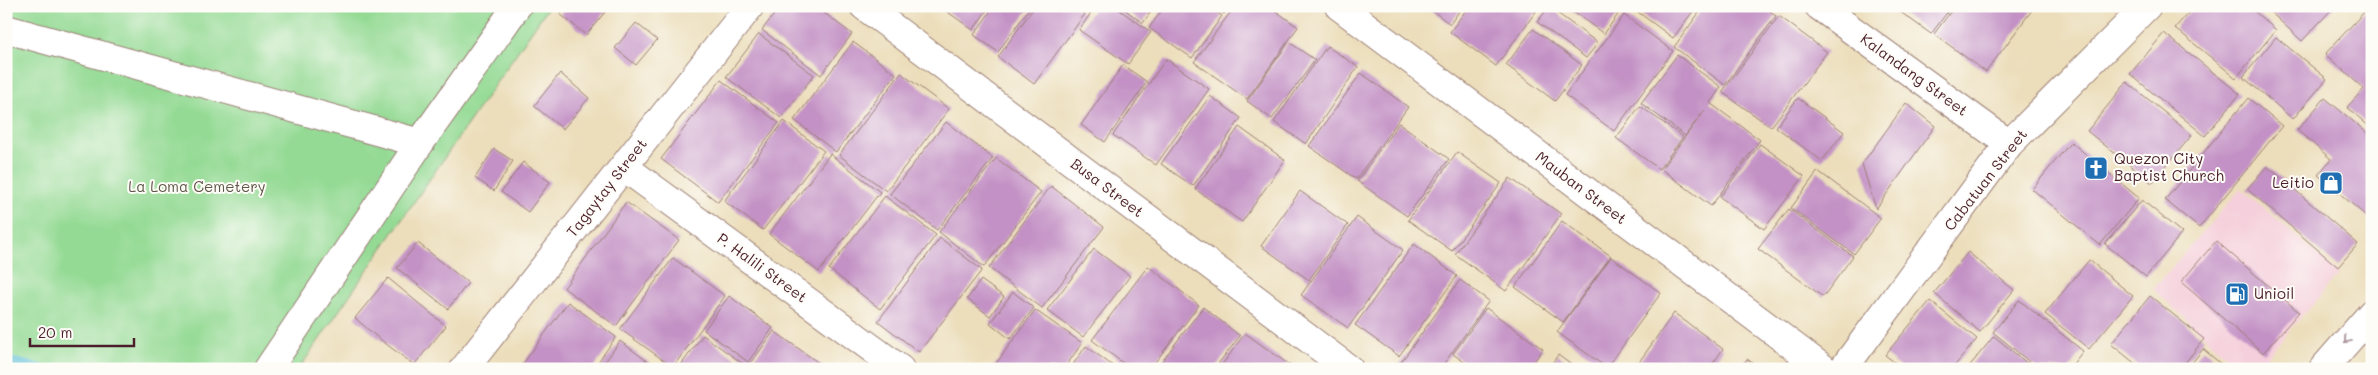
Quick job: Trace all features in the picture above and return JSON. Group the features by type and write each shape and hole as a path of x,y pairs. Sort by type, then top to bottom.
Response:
{"street":[{"path":"268,369 420,143 517,6"},
{"name":"Tagaytay Street","path":"464,369 750,6"},
{"name":"Busa Street","path":"864,6 1349,369"},
{"name":"Mauban Street","path":"1339,6 1824,369"},
{"name":"Kalandang Street","path":"1820,6 2009,144"},
{"name":"Cabatuan Street","path":"1843,369 2009,144 2147,6"},
{"path":"6,29 420,143"},
{"name":"P. Halili Street","path":"624,168 900,369"},
{"path":"2323,369 2372,312"}],"shaded area":[{"path":"2241,188 2339,274 2256,369 2240,369 2153,289"}],"green space":[{"name":"La Loma Cemetery","path":"6,6 549,6 299,369 6,369"}],"building":[{"path":"566,6 610,6 586,35 560,14"},
{"path":"781,6 815,6 852,34 821,75 762,30"},
{"path":"947,6 990,6 973,30 945,10"},
{"path":"994,6 1031,6 998,52 974,35"},
{"path":"1035,6 1073,6 1085,14 1034,84 998,57"},
{"path":"1096,6 1114,6 1151,32 1128,64 1079,30"},
{"path":"1120,6 1155,6 1143,23"},
{"path":"1165,6 1207,6 1222,16 1192,58 1149,28"},
{"path":"1213,6 1229,6 1224,14"},
{"path":"1235,6 1269,6 1298,27 1247,99 1194,62"},
{"path":"1426,6 1463,6 1450,24"},
{"path":"1469,6 1540,6 1496,66 1450,32"},
{"path":"1565,6 1624,6 1604,34"},
{"path":"1630,6 1697,6 1673,38"},
{"path":"1704,6 1764,6 1776,16 1725,85 1674,47"},
{"path":"1892,6 1952,6 1931,34"},
{"path":"1955,6 2035,6 1986,72 1934,34"},
{"path":"2194,6 2248,6 2276,30 2236,78 2175,28"},
{"path":"2264,6 2335,6 2302,41"},
{"path":"1549,7 1598,43 1586,58 1537,22"},
{"path":"2367,9 2372,13 2372,129 2347,107 2364,89 2325,54"},
{"path":"1624,15 1673,51 1614,131 1565,95"},
{"path":"1779,16 1827,52 1771,127 1722,92"},
{"path":"636,23 657,40 636,65 615,48"},
{"path":"1533,29 1582,65 1555,101 1506,65"},
{"path":"2164,33 2240,94 2205,136 2130,74"},
{"path":"759,34 814,75 781,118 726,77"},
{"path":"2276,37 2327,79 2293,119 2243,77"},
{"path":"853,42 896,74 836,152 794,120"},
{"path":"1289,42 1315,60 1272,119 1247,101"},
{"path":"1327,46 1358,67 1306,144 1274,122"},
{"path":"1677,55 1721,87 1710,103 1760,140 1711,206 1661,169 1705,110 1685,136 1641,103"},
{"path":"1166,59 1209,89 1156,165 1113,135"},
{"path":"1123,65 1147,82 1105,142 1081,125"},
{"path":"560,73 589,98 563,129 534,106"},
{"path":"901,73 949,109 886,191 839,155"},
{"path":"1361,73 1408,107 1356,179 1309,146"},
{"path":"721,80 779,123 718,202 661,159"},
{"path":"2127,82 2192,135 2152,183 2087,131"},
{"path":"1210,96 1241,118 1193,186 1161,164"},
{"path":"1798,98 1844,132 1822,161 1776,127"},
{"path":"2248,98 2282,126 2199,228 2165,200"},
{"path":"2325,98 2372,137 2372,221 2318,175 2331,159 2297,130"},
{"path":"1906,103 1935,126 1876,209 1862,164"},
{"path":"1640,106 1683,137 1659,169 1616,138"},
{"path":"784,121 824,151 763,230 724,201"},
{"path":"946,122 993,158 937,230 890,194"},
{"path":"1399,123 1449,159 1407,216 1357,181"},
{"path":"1239,127 1285,160 1242,222 1195,189"},
{"path":"2071,142 2139,198 2100,245 2032,189"},
{"path":"1760,144 1804,176 1764,229 1720,197"},
{"path":"494,149 513,161 494,191 475,178"},
{"path":"1457,152 1501,183 1452,251 1408,220"},
{"path":"830,154 880,192 819,272 769,234"},
{"path":"996,158 1041,192 984,267 939,232"},
{"path":"523,162 550,182 528,212 501,192"},
{"path":"2267,166 2358,244 2338,267 2247,189"},
{"path":"1818,171 1881,218 1854,254 1791,208"},
{"path":"1510,178 1561,214 1506,291 1455,254"},
{"path":"1051,186 1104,227 1042,308 989,268"},
{"path":"1300,191 1348,225 1309,280 1261,246"},
{"path":"885,196 936,235 880,309 829,269"},
{"path":"2142,200 2182,233 2146,277 2105,244"},
{"path":"626,202 679,240 616,326 564,288"},
{"path":"1789,209 1853,256 1823,297 1758,249"},
{"path":"1357,217 1403,250 1348,328 1301,295"},
{"path":"1562,221 1611,256 1563,322 1515,287"},
{"path":"940,238 982,270 919,352 878,321"},
{"name":"Unioil","path":"2216,241 2299,312 2263,353 2181,282"},
{"path":"418,243 468,283 448,309 397,268"},
{"path":"1414,244 1457,276 1399,356 1355,325"},
{"path":"1094,249 1130,276 1083,337 1047,310"},
{"path":"1968,252 2014,290 1980,332 1934,293"},
{"path":"1611,257 1661,293 1607,368 1557,332"},
{"path":"673,258 725,296 673,367 620,329"},
{"path":"2089,260 2133,296 2089,349 2045,314"},
{"path":"1148,266 1199,305 1150,369 1131,369 1092,340"},
{"path":"388,278 446,326 414,365 355,318"},
{"path":"981,280 1004,297 990,316 967,299"},
{"path":"1460,280 1489,301 1440,369 1396,369"},
{"path":"1013,292 1034,308 1010,339 990,323"},
{"path":"729,296 773,328 748,362 704,330"},
{"path":"2150,296 2204,339 2180,369 2142,369 2111,344"},
{"path":"2019,300 2083,351 2069,369 2038,369 1993,332"},
{"path":"1930,301 1977,339 1952,369 1903,369 1885,355"},
{"path":"568,302 616,337 593,369 519,369"},
{"path":"1203,307 1240,336 1214,369 1156,369"},
{"path":"1486,308 1543,349 1529,369 1474,369 1453,354"},
{"path":"1035,310 1082,343 1064,369 992,369"},
{"path":"1674,313 1723,349 1709,369 1634,369"},
{"path":"774,331 823,366 821,369 747,369"},
{"path":"1245,333 1295,369 1219,369"},
{"path":"703,335 746,366 744,369 678,369"},
{"path":"1994,336 2034,369 1967,369"},
{"path":"620,341 658,369 600,369"},
{"path":"1086,346 1117,369 1070,369"},
{"path":"2203,349 2227,369 2187,369"},
{"path":"1558,355 1577,369 1548,369"},
{"path":"1747,359 1761,369 1740,369"}],"waterway":[{"path":"6,361 41,369"}],"place":[{"name":"Quezon City Baptist Church","path":"2096,168"},
{"name":"Leitio","path":"2331,183"},
{"name":"Unioil","path":"2237,294"}]}
